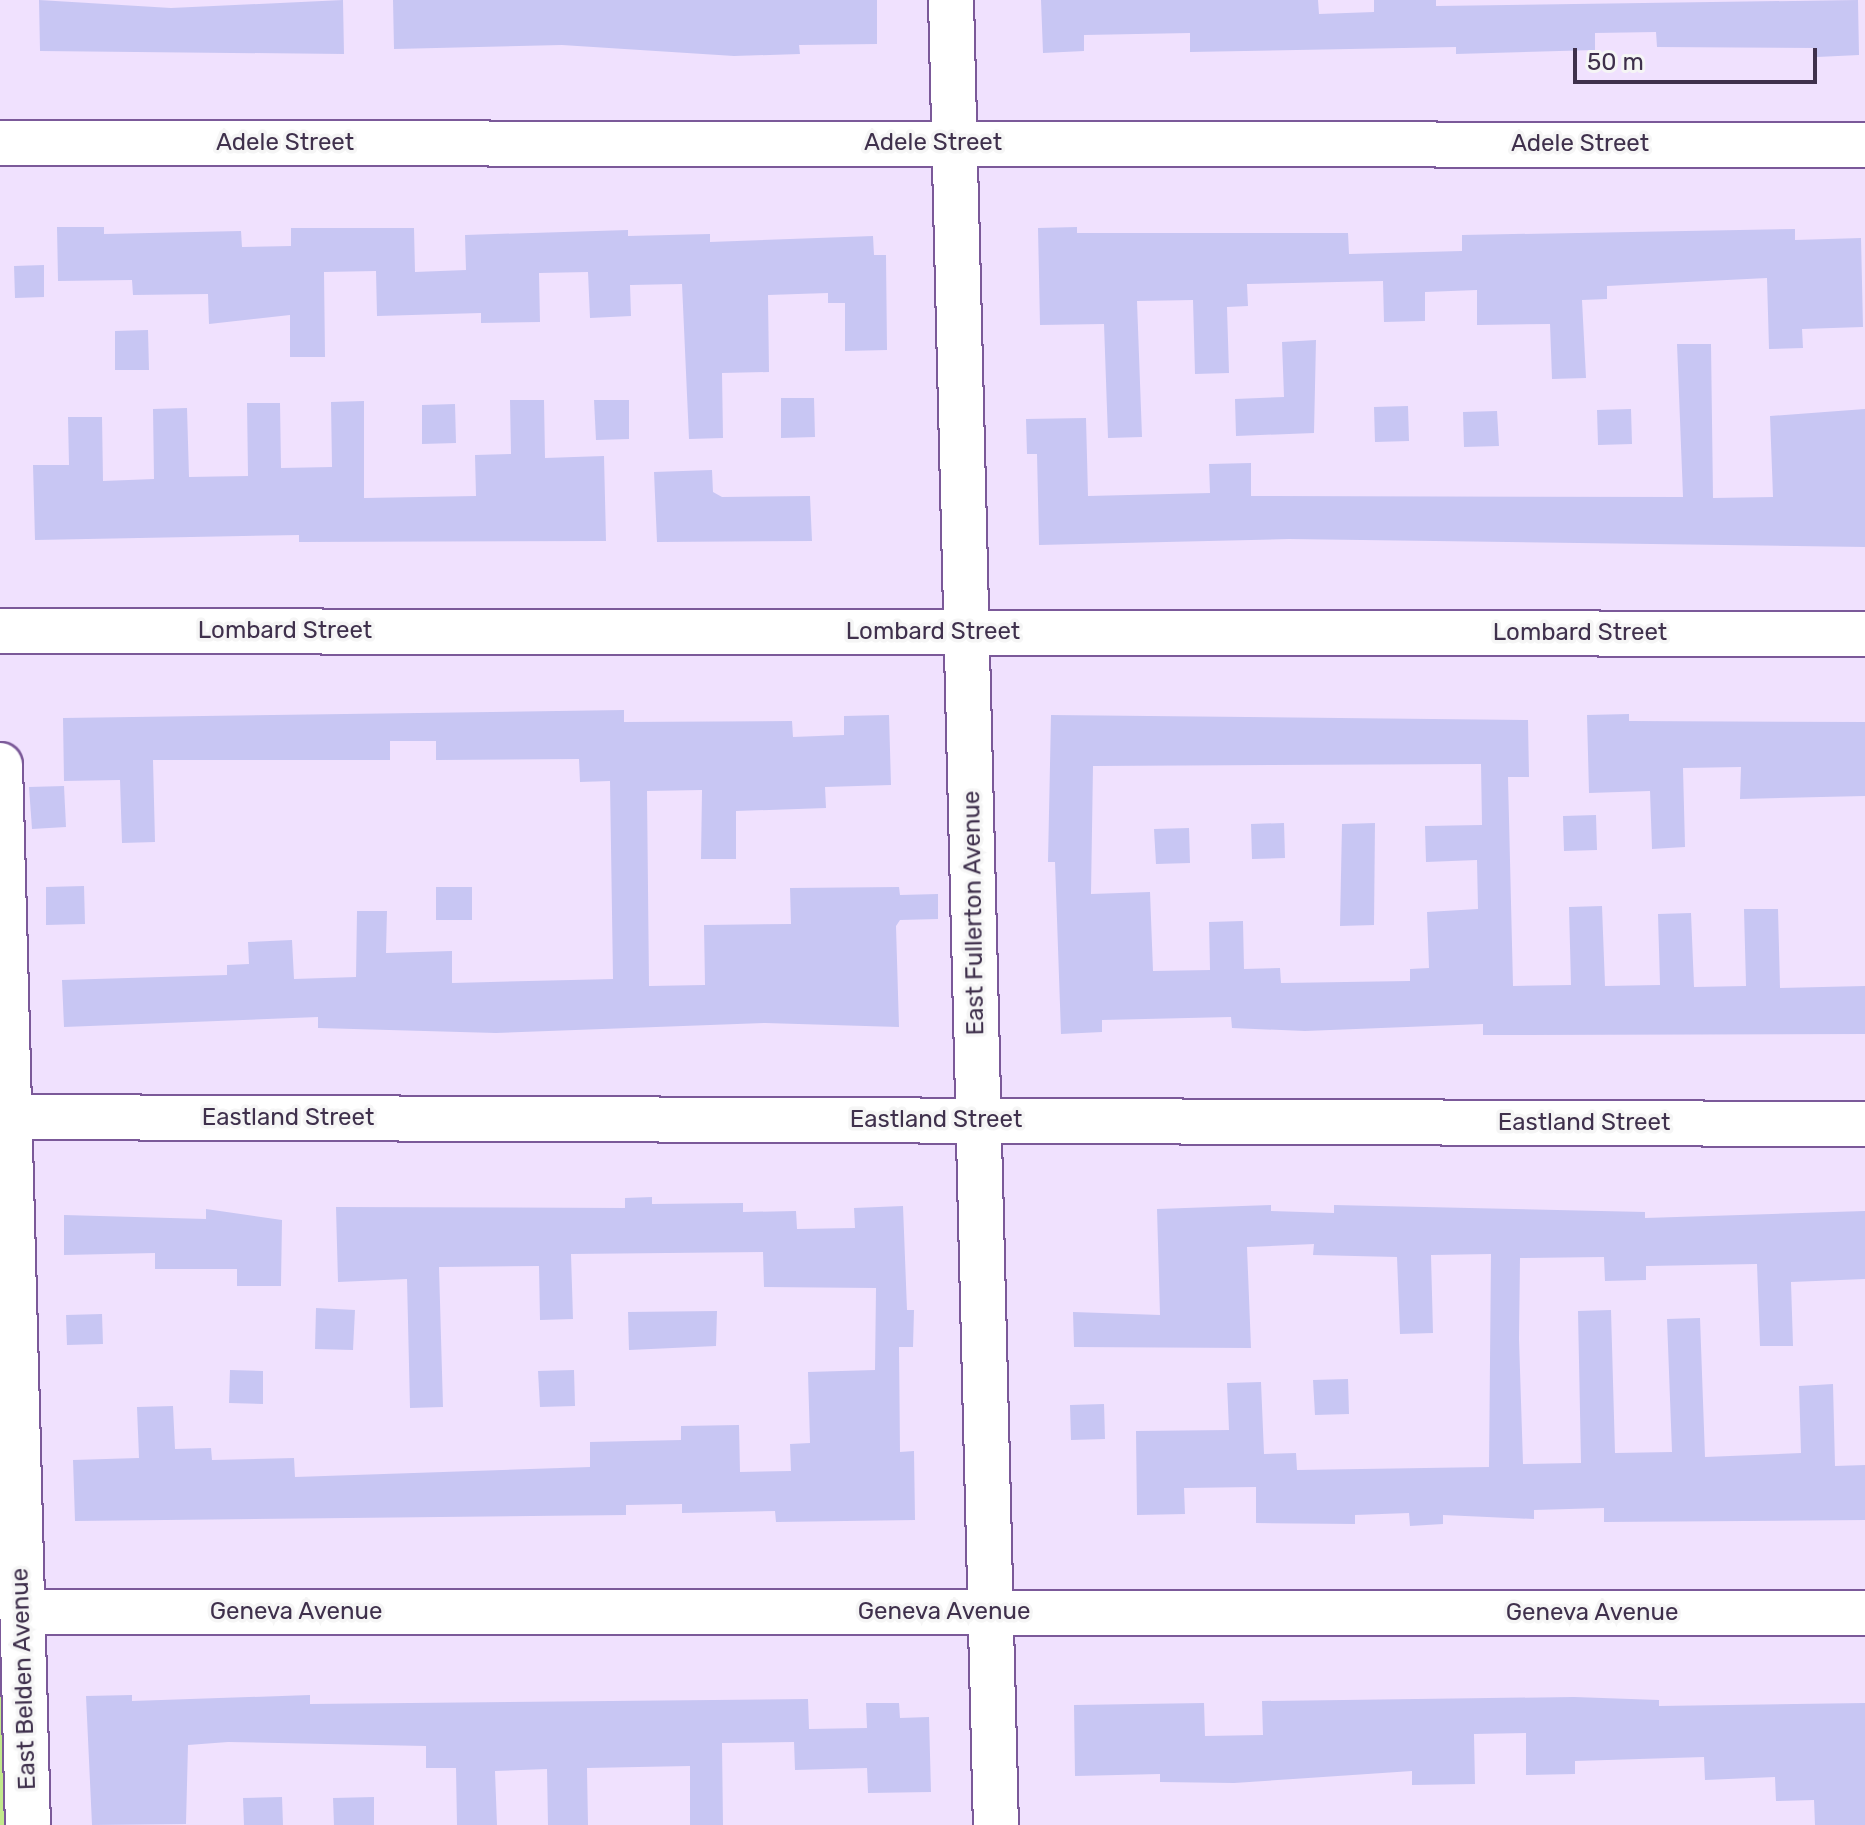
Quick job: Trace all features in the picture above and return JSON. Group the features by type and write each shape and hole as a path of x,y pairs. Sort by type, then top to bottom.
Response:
{"street":[{"name":"East Fullerton Avenue","path":"951,0 996,1825"},
{"name":"Adele Street","path":"0,143 1865,145"},
{"name":"Lombard Street","path":"0,631 1865,634"},
{"name":"East Belden Avenue","path":"0,765 28,1825"},
{"name":"Eastland Street","path":"7,1117 1865,1124"},
{"name":"Geneva Avenue","path":"23,1612 1865,1613"}],"green space":[{"path":"0,1584 5,1825 0,1825"}],"building":[{"path":"39,0 171,8 343,0 344,54 40,51"},
{"path":"393,0 877,0 877,44 799,45 800,54 734,56 562,45 394,49"},
{"path":"1041,0 1318,0 1319,14 1374,12 1374,0 1436,0 1436,6 1858,0 1859,55 1817,57 1817,48 1657,47 1656,32 1595,33 1595,50 1456,54 1456,47 1190,52 1190,33 1084,35 1084,51 1043,53"},
{"path":"57,227 104,227 104,234 241,231 242,247 291,246 291,228 414,228 415,272 466,270 465,235 628,230 628,236 710,234 710,242 873,236 874,255 886,255 887,350 845,351 845,303 828,303 828,293 768,295 769,372 722,373 723,438 689,439 682,284 630,285 631,316 590,318 588,272 539,273 540,322 481,323 481,313 377,316 376,271 324,272 325,357 290,357 290,315 209,324 208,294 133,295 132,280 58,281"},
{"path":"1077,227 1077,233 1348,233 1349,254 1462,251 1462,235 1795,229 1795,240 1861,238 1863,327 1802,329 1803,348 1769,349 1767,278 1607,286 1607,299 1582,300 1586,378 1552,379 1550,324 1477,325 1477,290 1425,292 1425,321 1384,322 1383,281 1247,284 1248,306 1227,307 1229,373 1195,374 1193,300 1137,301 1142,437 1108,438 1104,324 1040,325 1038,228"},
{"path":"44,265 44,297 15,298 14,266"},
{"path":"148,330 149,370 115,370 115,331"},
{"path":"1316,340 1314,433 1236,436 1235,399 1284,397 1282,342"},
{"path":"1677,344 1711,344 1713,498 1773,497 1770,416 1865,409 1865,547 1289,539 1039,545 1037,454 1027,454 1026,419 1086,418 1088,496 1210,493 1209,464 1251,463 1251,496 1683,497"},
{"path":"781,398 814,398 815,437 781,438"},
{"path":"510,400 544,400 545,458 604,456 606,541 299,542 299,535 35,540 33,465 69,465 68,417 102,417 103,481 154,479 153,409 187,408 189,477 248,476 247,403 280,403 281,468 332,467 331,402 364,401 364,498 476,496 475,455 511,454"},
{"path":"594,400 629,400 629,439 596,440"},
{"path":"455,404 456,443 422,444 422,405"},
{"path":"1408,406 1409,441 1375,442 1374,407"},
{"path":"1631,409 1632,444 1598,445 1597,410"},
{"path":"1497,411 1499,446 1464,447 1463,412"},
{"path":"712,470 713,492 722,497 810,496 812,541 657,542 654,472"},
{"path":"624,710 624,722 792,721 793,737 844,735 844,716 889,715 891,785 825,787 826,808 736,811 736,859 701,859 702,790 647,791 649,986 705,985 704,925 791,924 790,888 899,887 900,895 938,894 938,919 900,920 896,926 899,1027 765,1023 496,1033 318,1028 318,1017 64,1027 62,980 227,975 227,965 249,964 248,942 292,940 294,979 356,977 357,911 387,911 386,953 452,951 452,983 613,979 610,781 580,782 579,759 436,760 436,741 390,741 390,760 153,760 155,842 122,843 120,780 64,781 63,718"},
{"path":"1629,714 1629,721 1865,722 1865,796 1740,799 1741,767 1683,768 1685,847 1652,849 1650,791 1589,793 1587,715"},
{"path":"1051,715 1528,720 1529,777 1508,777 1513,986 1571,985 1569,907 1602,906 1605,986 1660,985 1658,914 1691,913 1694,987 1746,986 1744,909 1778,909 1780,988 1865,986 1865,1034 1483,1035 1483,1024 1305,1031 1232,1028 1231,1017 1102,1020 1102,1032 1061,1034 1055,862 1048,862","holes":["1481,764 1482,825 1425,826 1426,862 1477,860 1478,909 1427,912 1429,968 1410,969 1410,981 1281,983 1280,968 1244,969 1243,921 1209,922 1210,970 1153,971 1150,892 1091,894 1093,766"]},
{"path":"64,786 66,827 32,829 29,787"},
{"path":"1596,815 1597,850 1564,851 1563,816"},
{"path":"1284,823 1285,858 1252,859 1251,824"},
{"path":"1375,823 1374,925 1340,926 1342,824"},
{"path":"1189,828 1190,863 1156,864 1154,829"},
{"path":"84,886 85,924 46,925 46,887"},
{"path":"436,887 472,887 472,920 436,920"},
{"path":"652,1197 652,1204 743,1203 743,1212 796,1211 797,1229 855,1228 854,1208 903,1206 907,1310 914,1310 913,1347 899,1347 900,1452 914,1451 915,1520 776,1522 775,1511 682,1513 682,1504 626,1505 626,1515 75,1521 73,1460 139,1458 137,1407 173,1406 175,1449 211,1448 212,1460 294,1458 295,1477 590,1467 590,1442 681,1440 681,1426 739,1425 740,1472 791,1471 790,1444 810,1443 808,1372 875,1370 876,1288 764,1287 763,1252 571,1254 573,1319 540,1320 539,1266 439,1267 443,1407 410,1408 407,1279 338,1282 336,1207 625,1208 625,1198"},
{"path":"1271,1205 1271,1211 1334,1213 1334,1205 1645,1212 1645,1218 1865,1211 1865,1279 1791,1282 1793,1346 1760,1346 1757,1264 1646,1266 1646,1280 1605,1281 1604,1257 1520,1258 1519,1339 1523,1464 1581,1463 1578,1311 1611,1310 1615,1453 1672,1452 1667,1319 1700,1318 1705,1457 1801,1453 1799,1386 1833,1384 1835,1466 1865,1465 1865,1520 1604,1522 1604,1508 1534,1510 1534,1519 1443,1515 1443,1524 1410,1526 1409,1513 1355,1515 1355,1524 1256,1523 1256,1487 1184,1488 1185,1514 1137,1515 1136,1431 1229,1430 1227,1383 1261,1382 1264,1454 1296,1453 1297,1470 1489,1467 1491,1254 1431,1255 1433,1333 1400,1334 1397,1257 1313,1255 1314,1244 1247,1247 1251,1348 1074,1347 1073,1312 1160,1315 1157,1209"},
{"path":"206,1209 282,1220 281,1286 237,1286 237,1269 155,1269 155,1253 64,1255 64,1215 206,1219"},
{"path":"316,1308 355,1310 353,1350 315,1349"},
{"path":"717,1311 716,1346 629,1350 628,1312"},
{"path":"102,1314 103,1344 67,1345 66,1315"},
{"path":"230,1370 263,1371 263,1404 229,1403"},
{"path":"574,1370 575,1406 540,1407 538,1371"},
{"path":"1348,1379 1349,1414 1315,1415 1313,1380"},
{"path":"1104,1404 1105,1439 1071,1440 1070,1405"},
{"path":"132,1695 132,1701 310,1695 310,1704 808,1699 809,1729 867,1728 866,1703 899,1703 900,1718 929,1717 931,1792 868,1793 867,1768 795,1770 794,1742 722,1743 723,1825 690,1825 690,1766 587,1768 588,1825 548,1825 547,1769 495,1771 497,1825 457,1825 456,1768 426,1768 426,1746 228,1742 188,1745 186,1824 92,1825 86,1696"},
{"path":"1574,1697 1659,1700 1659,1706 1865,1703 1865,1825 1815,1825 1814,1800 1776,1801 1775,1777 1705,1780 1704,1757 1575,1761 1575,1774 1526,1775 1526,1733 1474,1734 1475,1784 1412,1785 1412,1771 1234,1783 1160,1782 1160,1774 1075,1776 1074,1705 1204,1703 1205,1736 1263,1735 1262,1701"},
{"path":"282,1797 283,1825 244,1825 243,1798"},
{"path":"374,1797 374,1825 334,1825 333,1798"}]}
